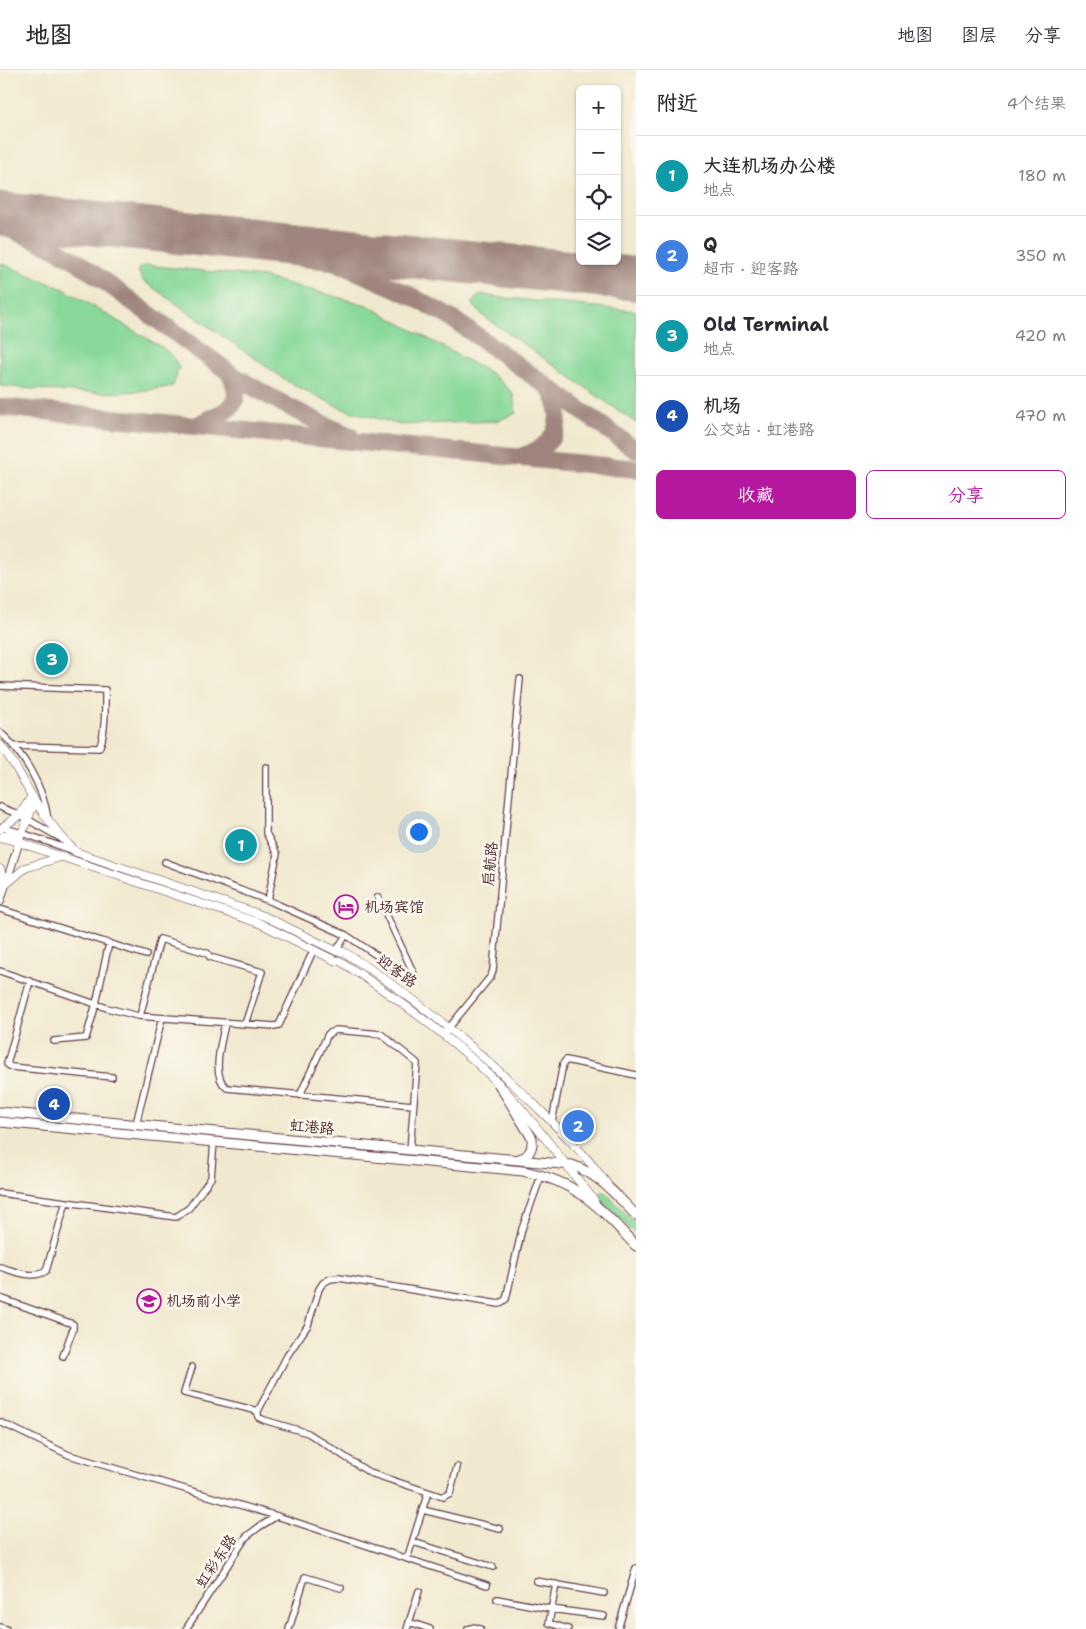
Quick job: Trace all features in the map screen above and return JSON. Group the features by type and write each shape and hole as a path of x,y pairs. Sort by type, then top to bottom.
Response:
{"highway":[{"path":"498,1084 532,1138 532,1148 529,1153 522,1159 517,1160"},
{"name":"虹港路","path":"0,1112 565,1164 591,1172 601,1179 612,1191"},
{"name":"虹港路","path":"0,1122 523,1171 541,1176 583,1194 601,1210"},
{"name":"迎客路","path":"612,1191 636,1215"},
{"name":"迎客路","path":"601,1210 636,1246"}],"main road":[{"path":"0,745 18,769 34,798 63,840 76,852"},
{"path":"0,837 22,833 24,817 34,798"},
{"path":"1,828 24,817"},
{"name":"迎客路","path":"0,837 62,856 271,928 336,961 340,961 443,1035 498,1084 523,1111 601,1210"},
{"name":"迎客路","path":"76,852 264,916 336,951 344,952 449,1027 488,1060 591,1163 612,1191"},
{"path":"0,869 5,885 25,868 62,856"}],"street":[{"name":"启航路","path":"443,1035 491,976 493,970 520,679"},
{"path":"0,686 105,690 99,748 13,746"},
{"path":"0,732 20,753 41,790 48,818"},
{"path":"266,767 266,832 277,854 268,900"},
{"path":"0,807 24,817 63,840"},
{"path":"1,828 22,833 76,852"},
{"path":"0,902 22,833"},
{"path":"165,862 268,900 346,935 410,977 414,974 378,897"},
{"path":"0,909 146,955"},
{"path":"336,951 346,935"},
{"path":"140,1016 160,939 207,953 210,957 262,972 245,1024"},
{"path":"54,1041 86,1038 96,1004 109,943"},
{"path":"0,971 96,1004 140,1016 274,1026 279,1025 314,949"},
{"path":"30,981 7,1064 11,1067 112,1077"},
{"path":"136,1124 162,1018"},
{"path":"225,1023 218,1075 222,1084 227,1088 413,1105"},
{"path":"300,1094 328,1034 336,1030 381,1034 417,1063 410,1150"},
{"path":"552,1122 563,1064 566,1060 636,1075"},
{"path":"0,1193 176,1217 189,1208 211,1178 214,1142"},
{"path":"457,1468 450,1493 443,1497 370,1473 308,1433 258,1417 258,1411 287,1356 308,1325 319,1289 323,1283 330,1279 338,1278 499,1304 504,1302 522,1229 541,1176"},
{"path":"0,1266 39,1276 46,1271 66,1202"},
{"path":"0,1298 73,1324 63,1356"},
{"path":"192,1367 184,1393 258,1411"},
{"path":"0,1422 69,1455 277,1516 487,1585"},
{"path":"407,1560 428,1492"},
{"path":"423,1510 500,1529"},
{"name":"虹彩东路","path":"186,1629 246,1537 277,1516"},
{"path":"413,1542 493,1567"},
{"path":"618,1629 636,1568"},
{"path":"289,1629 305,1577 341,1588"},
{"path":"536,1581 604,1593"},
{"path":"556,1584 549,1622 568,1629"},
{"path":"407,1629 419,1590"},
{"path":"497,1599 604,1616"},
{"path":"409,1622 430,1629"},
{"path":"0,1627 6,1629"},
{"path":"468,1629 474,1627 480,1629"}],"green space":[{"path":"0,263 64,289 163,348 173,357 179,367 173,386 151,390 108,393 0,386"},
{"path":"146,265 263,277 367,305 492,374 513,393 516,413 497,421 400,425 343,409 290,383 142,280 138,269"},
{"path":"480,294 636,311 636,423 482,315 472,303"},
{"path":"604,1191 636,1224 636,1235 598,1196"}],"taxiway":[{"path":"0,225 52,247 75,260 230,373 288,407 350,436"},
{"path":"220,236 298,250 333,261 406,293 451,318 636,450"},
{"path":"197,426 223,412 234,403 236,396 235,386 230,373"},
{"path":"520,457 542,447 549,441 556,427 558,411 553,394 548,387"},
{"path":"0,407 636,469"}],"runway":[{"path":"0,214 636,279"}],"place":[{"name":"Old Terminal","path":"52,659"},
{"name":"大连机场办公楼","path":"241,845"},
{"name":"机场宾馆","path":"346,907"},
{"name":"机场","path":"54,1104"},
{"name":"Q","path":"578,1126"},
{"name":"机场前小学","path":"149,1301"}]}
